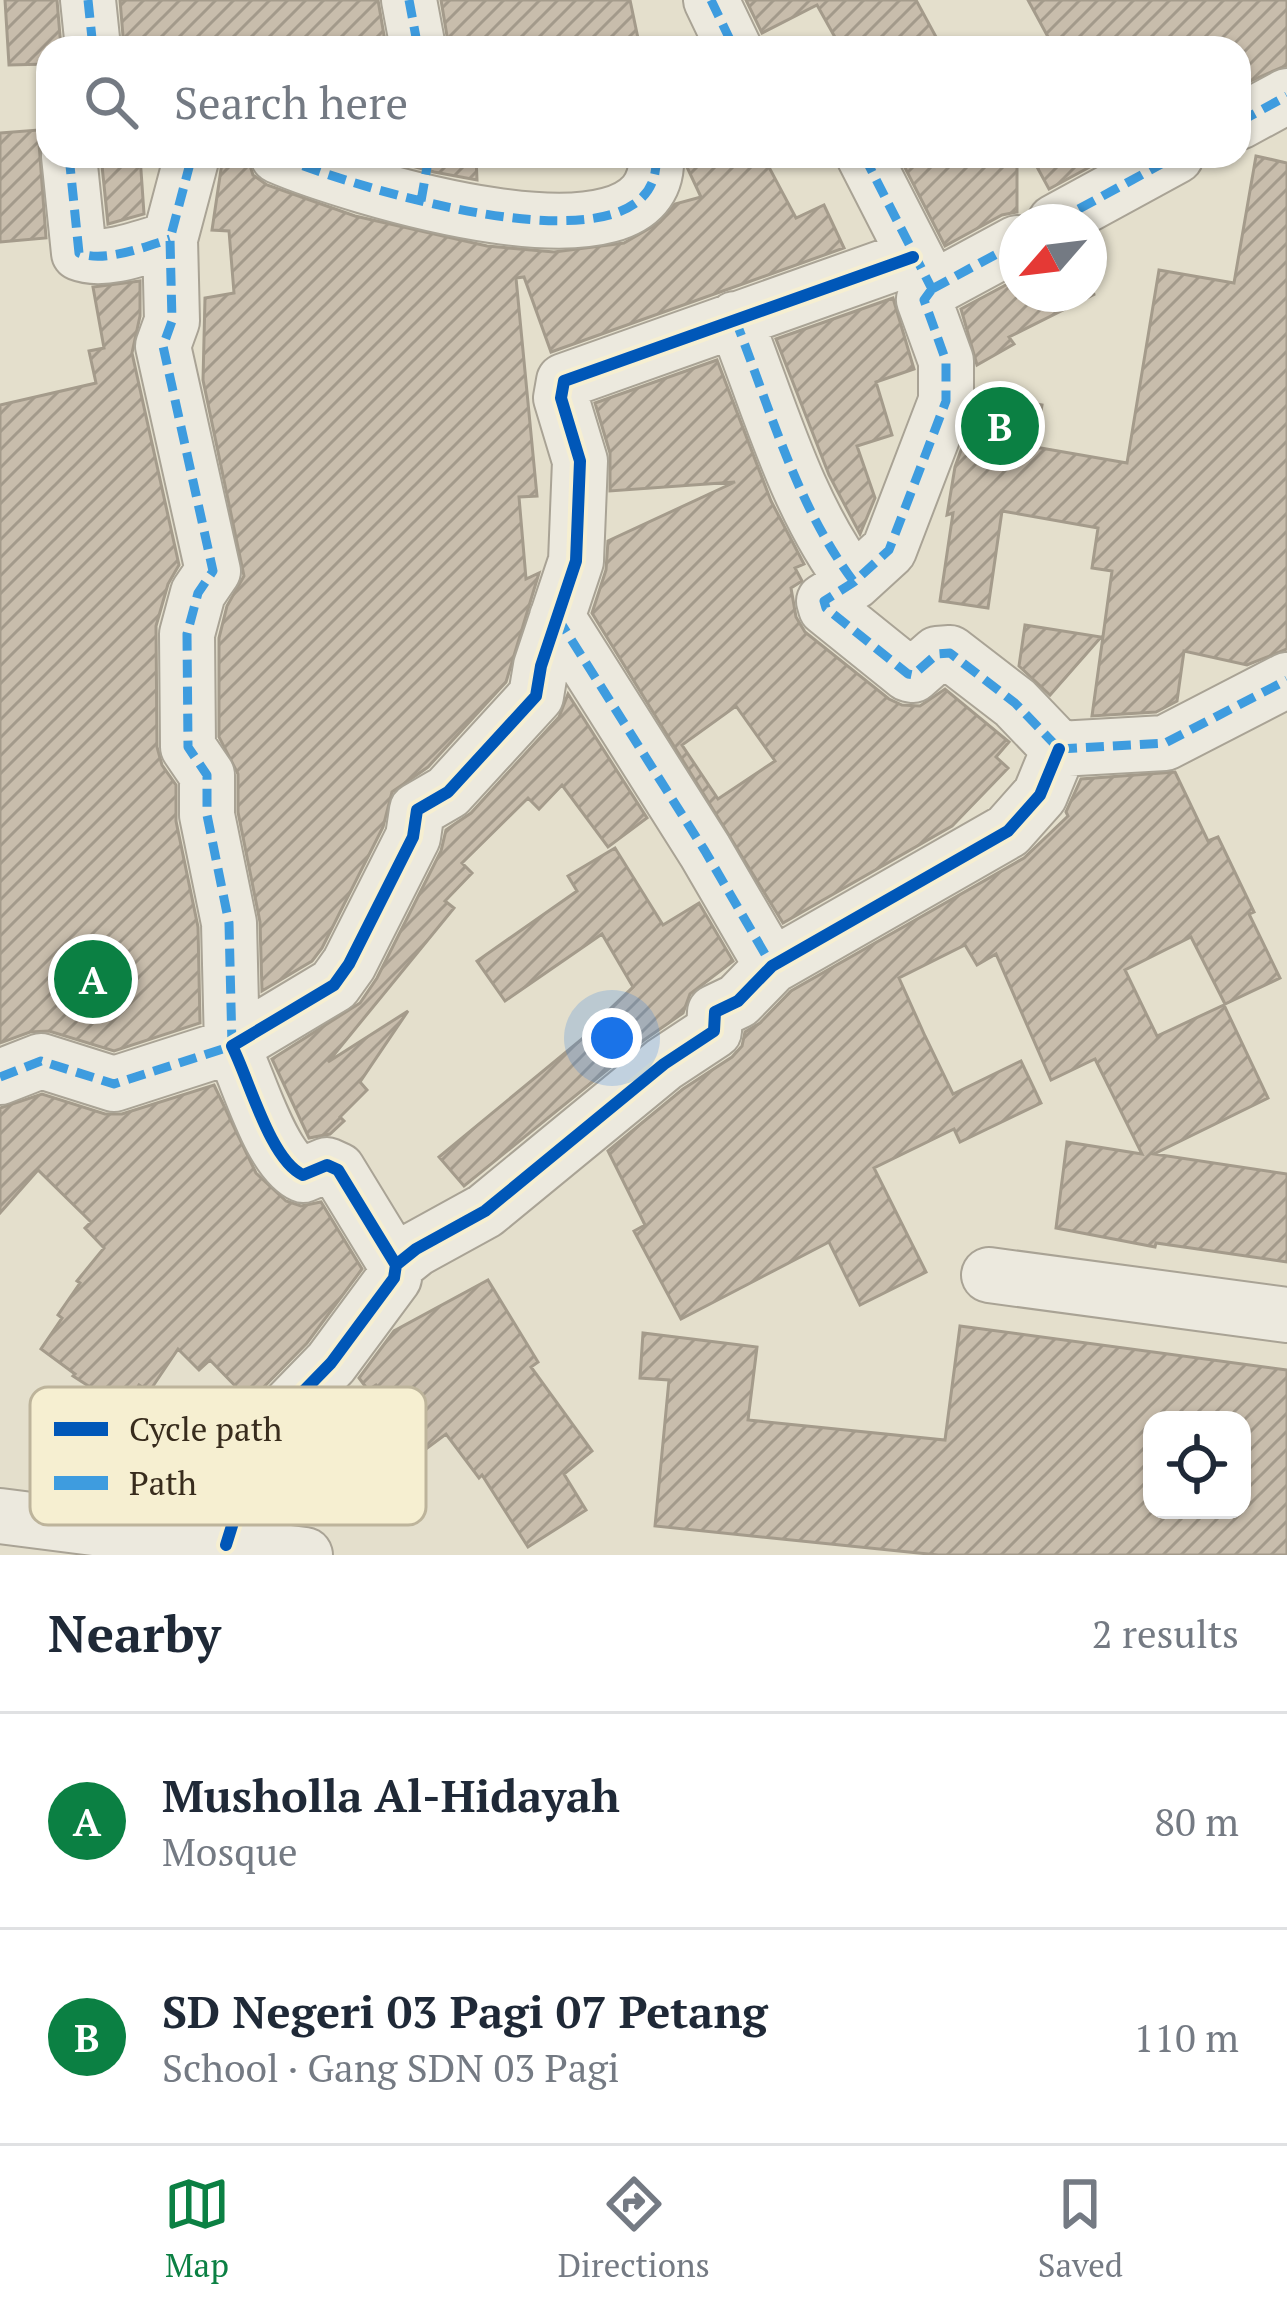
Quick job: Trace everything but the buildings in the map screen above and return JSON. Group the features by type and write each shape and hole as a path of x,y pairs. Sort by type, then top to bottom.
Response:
{"street":[{"path":"88,0 92,36"},
{"path":"409,0 416,36"},
{"path":"711,0 728,36"},
{"path":"1251,116 1287,96"},
{"path":"70,168 79,253 108,254 170,239"},
{"path":"189,168 170,239 172,321 163,346 213,571 199,593 187,634 188,747 208,775 207,815 229,923 232,1046 268,1135 294,1172 303,1175 327,1165 338,1170 396,1265 394,1278 331,1364 308,1387"},
{"path":"306,168 320,174 425,178 549,222 589,222 627,209 648,196 655,168"},
{"path":"870,168 923,273 924,300 946,361 946,401 889,550 854,582 828,597 826,608 903,672 913,675 938,654 950,653 1015,703 1059,749 1165,743 1287,680"},
{"path":"1088,204 1154,168"},
{"path":"0,1077 41,1061 113,1084 232,1046 334,985 413,838 420,805 448,792 536,696 541,666 577,561 580,461 561,398 564,381 735,319 923,273 999,249"},
{"path":"735,319 799,489 833,554 854,582"},
{"path":"557,616 705,850 772,966"},
{"path":"396,1265 484,1211 664,1064 714,1031 715,1012 737,1000 772,966 1008,831 1040,795 1059,749"},
{"path":"989,1275 1287,1315"},
{"path":"0,1516 67,1540 226,1545 305,1555"},
{"path":"226,1545 232,1525"}],"marked path":[{"path":"88,0 92,36"},
{"path":"409,0 416,36"},
{"path":"711,0 728,36"},
{"path":"1251,116 1287,96"},
{"path":"70,168 79,253 112,255 170,239"},
{"path":"0,1077 41,1061 114,1084 232,1046 229,923 207,815 207,775 188,747 187,634 198,593 213,571 163,346 172,321 170,239 189,168"},
{"path":"309,168 427,202 556,221 609,215 645,195 653,168"},
{"path":"421,201 427,168"},
{"path":"870,168 932,289"},
{"path":"1088,204 1154,168"},
{"path":"932,289 999,253"},
{"path":"932,289 924,300 946,361 946,401 889,550 824,601 826,608 908,674 913,675 937,654 950,653 1015,703 1059,749"},
{"path":"735,319 800,488 854,582"},
{"path":"557,617 772,966"},
{"path":"1059,749 1165,743 1287,680"}],"cycle path":[{"path":"396,1265 338,1170 327,1165 303,1175 280,1153 232,1046 334,985 413,837 417,810 448,792 536,696 541,666 576,561 580,461 561,398 564,381 913,257"},
{"path":"308,1387 394,1278 396,1265 485,1211 664,1064 714,1031 715,1012 738,1001 772,966 1008,831 1040,795 1059,749"},
{"path":"226,1545 232,1525"}],"place":[{"name":"SD Negeri 03 Pagi 07 Petang","path":"1000,426"},
{"name":"Musholla Al-Hidayah","path":"93,979"}]}
